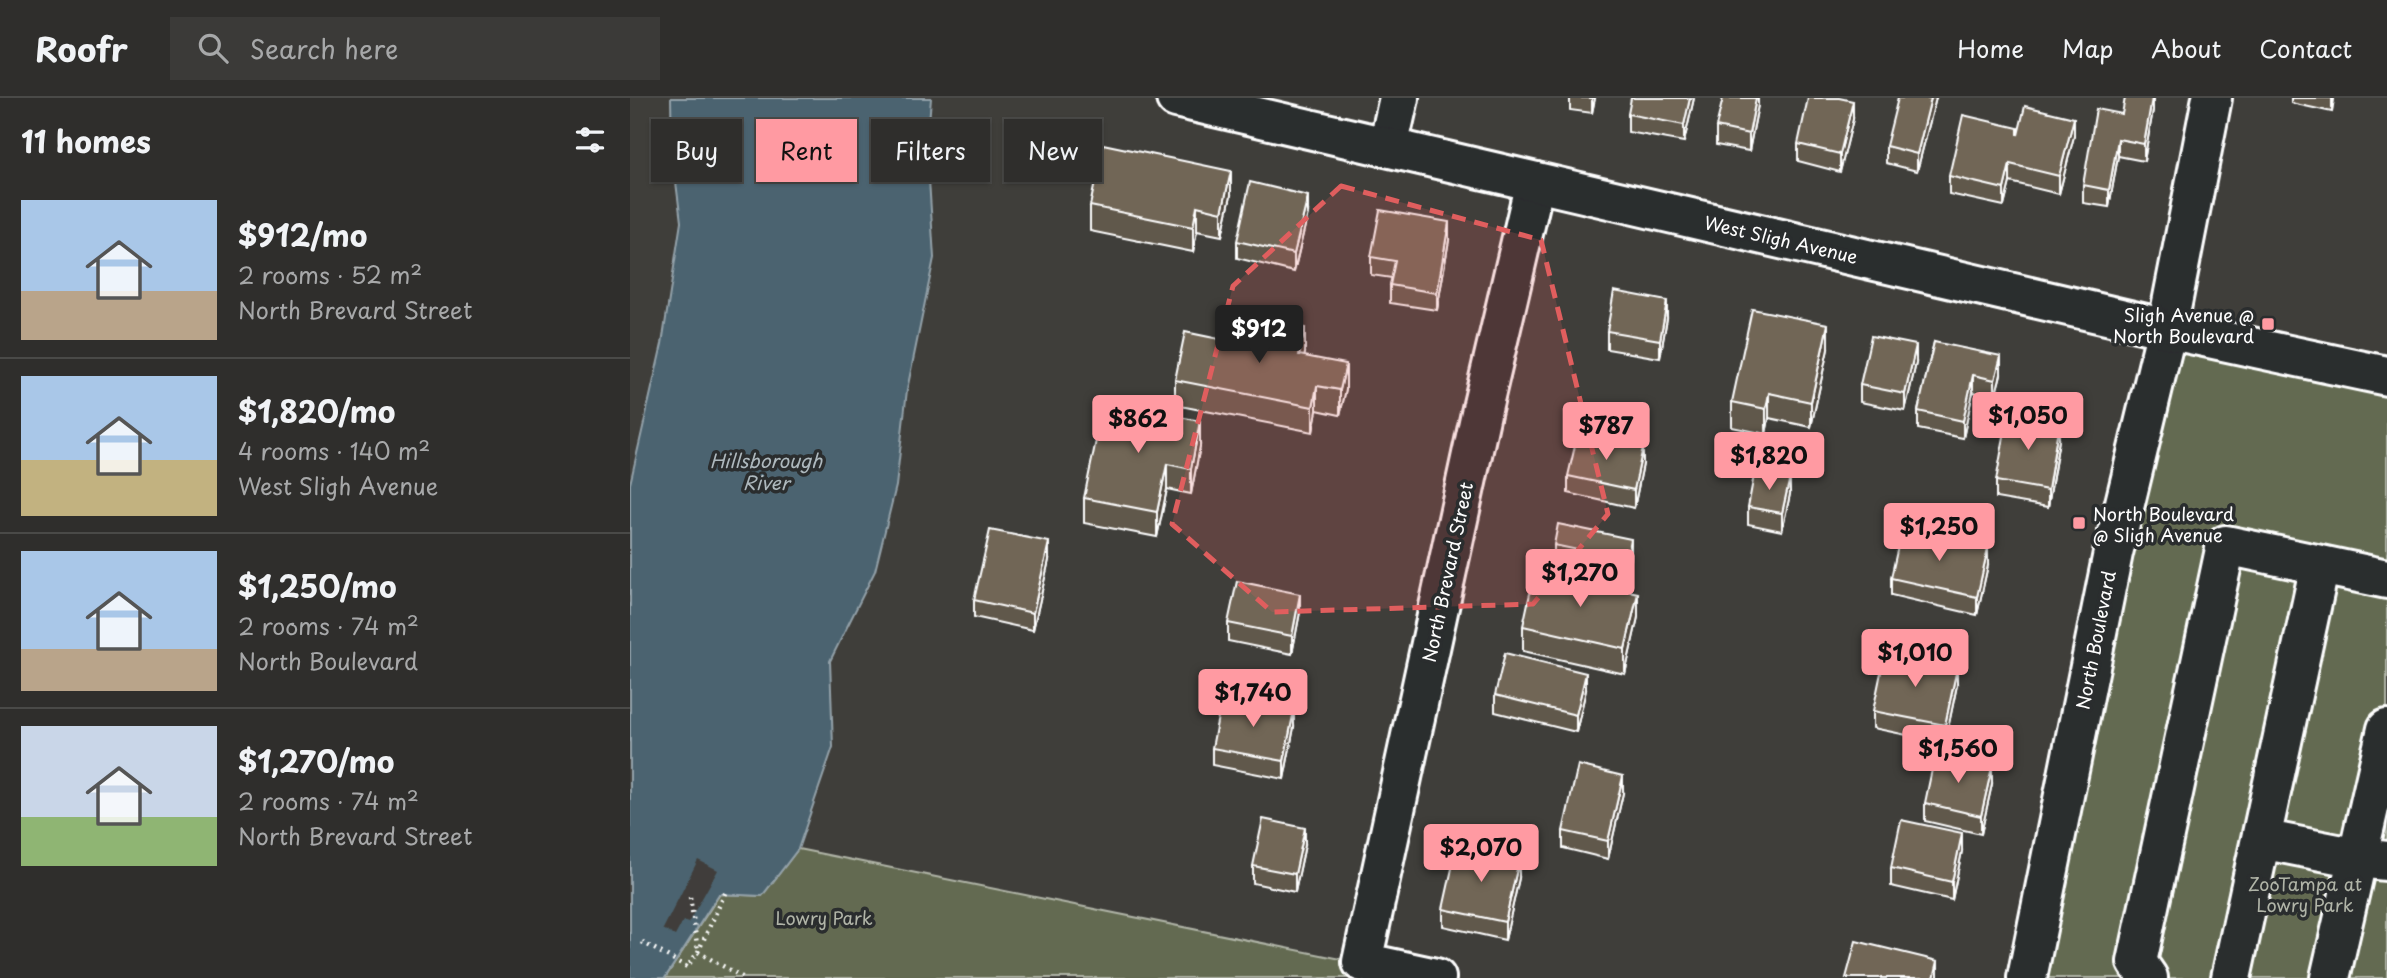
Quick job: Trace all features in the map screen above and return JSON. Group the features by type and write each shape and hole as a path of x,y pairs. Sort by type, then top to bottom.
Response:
{"street":[{"name":"West Sligh Avenue","path":"1176,98 2167,329 2387,376"},
{"path":"1388,147 1399,98"},
{"name":"North Boulevard","path":"2027,978 2113,553 2167,329 2212,98"},
{"name":"North Brevard Street","path":"1436,978 1362,962 1481,413 1535,182"},
{"path":"2148,978 2137,962 2226,545 2387,579"},
{"path":"2231,978 2320,565"},
{"path":"2330,978 2372,859 2387,729"},
{"path":"2260,839 2372,859"}],"path":[{"path":"642,942 687,967 698,952 727,889"},
{"path":"690,897 698,952"},
{"path":"698,952 744,978"}],"highlighted area":[{"path":"1341,186 1541,240 1608,514 1533,604 1272,612 1172,524 1233,286"}],"green space":[{"name":"ZooTampa at Lowry Park","path":"2179,351 2387,396 2387,978 2045,978 2129,556"},
{"name":"Lowry Park","path":"798,849 1435,978 665,978 720,894 762,896"}],"water":[{"name":"Hillsborough River","path":"671,98 931,98 929,119 871,119 871,182 929,182 934,258 907,390 896,486 875,571 830,661 833,747 798,849 762,896 719,894 665,978 630,978 630,484 662,344 681,222 676,182 742,182 742,119 671,119"}],"pier":[{"path":"698,860 718,870 688,923 683,921 675,936 663,929"}],"building":[{"path":"1631,98 1690,98 1684,125 1628,114"},
{"path":"1723,98 1756,98 1749,134 1716,127"},
{"path":"1808,98 1853,101 1840,154 1798,144"},
{"path":"1898,98 1931,98 1917,154 1886,146"},
{"path":"2125,98 2152,98 2144,144 2118,139 2109,190 2083,185 2096,109 2122,114"},
{"path":"2025,106 2074,118 2059,176 2010,164 2004,189 1949,176 1963,115 2018,128 2018,135"},
{"path":"1103,144 1231,171 1222,212 1197,206 1193,227 1090,206 1095,182 1102,182"},
{"path":"1250,182 1308,196 1294,254 1237,241"},
{"path":"1380,210 1449,222 1437,293 1390,285 1395,261 1371,257"},
{"path":"1614,291 1667,301 1660,340 1607,331"},
{"path":"1752,309 1828,324 1811,402 1769,393 1766,409 1732,402"},
{"path":"1258,319 1305,328 1299,355 1346,364 1340,390 1317,386 1313,407 1175,380 1185,332 1253,346"},
{"path":"1871,336 1916,345 1905,394 1860,385"},
{"path":"1934,342 2001,356 1995,380 1973,375 1963,421 1918,411"},
{"path":"1104,402 1200,421 1191,469 1167,464 1157,512 1084,498"},
{"path":"2008,414 2059,422 2048,490 1996,481"},
{"path":"1578,433 1643,447 1634,490 1568,476"},
{"path":"1755,470 1790,477 1782,513 1748,507"},
{"path":"1558,524 1631,539 1623,580 1574,571 1578,550 1554,545"},
{"path":"1902,528 1988,548 1977,597 1891,578"},
{"path":"990,530 1049,542 1033,613 974,600"},
{"path":"1535,570 1638,593 1625,649 1523,626"},
{"path":"1237,581 1300,594 1292,636 1228,623"},
{"path":"1505,653 1586,673 1576,715 1495,695"},
{"path":"1885,653 1957,668 1945,725 1873,711"},
{"path":"1222,696 1294,710 1284,761 1212,748"},
{"path":"1935,755 1992,767 1981,816 1925,803"},
{"path":"1578,765 1623,776 1608,841 1563,831"},
{"path":"1263,819 1305,828 1295,874 1253,866"},
{"path":"1901,820 1962,833 1952,882 1891,868"},
{"path":"1457,846 1519,860 1505,922 1443,909"},
{"path":"1856,941 1938,961 1934,978 1846,978"}],"place":[{"name":"Sligh Avenue @ North Boulevard","path":"2268,324"},
{"name":"North Boulevard @ Sligh Avenue","path":"2079,523"}]}
